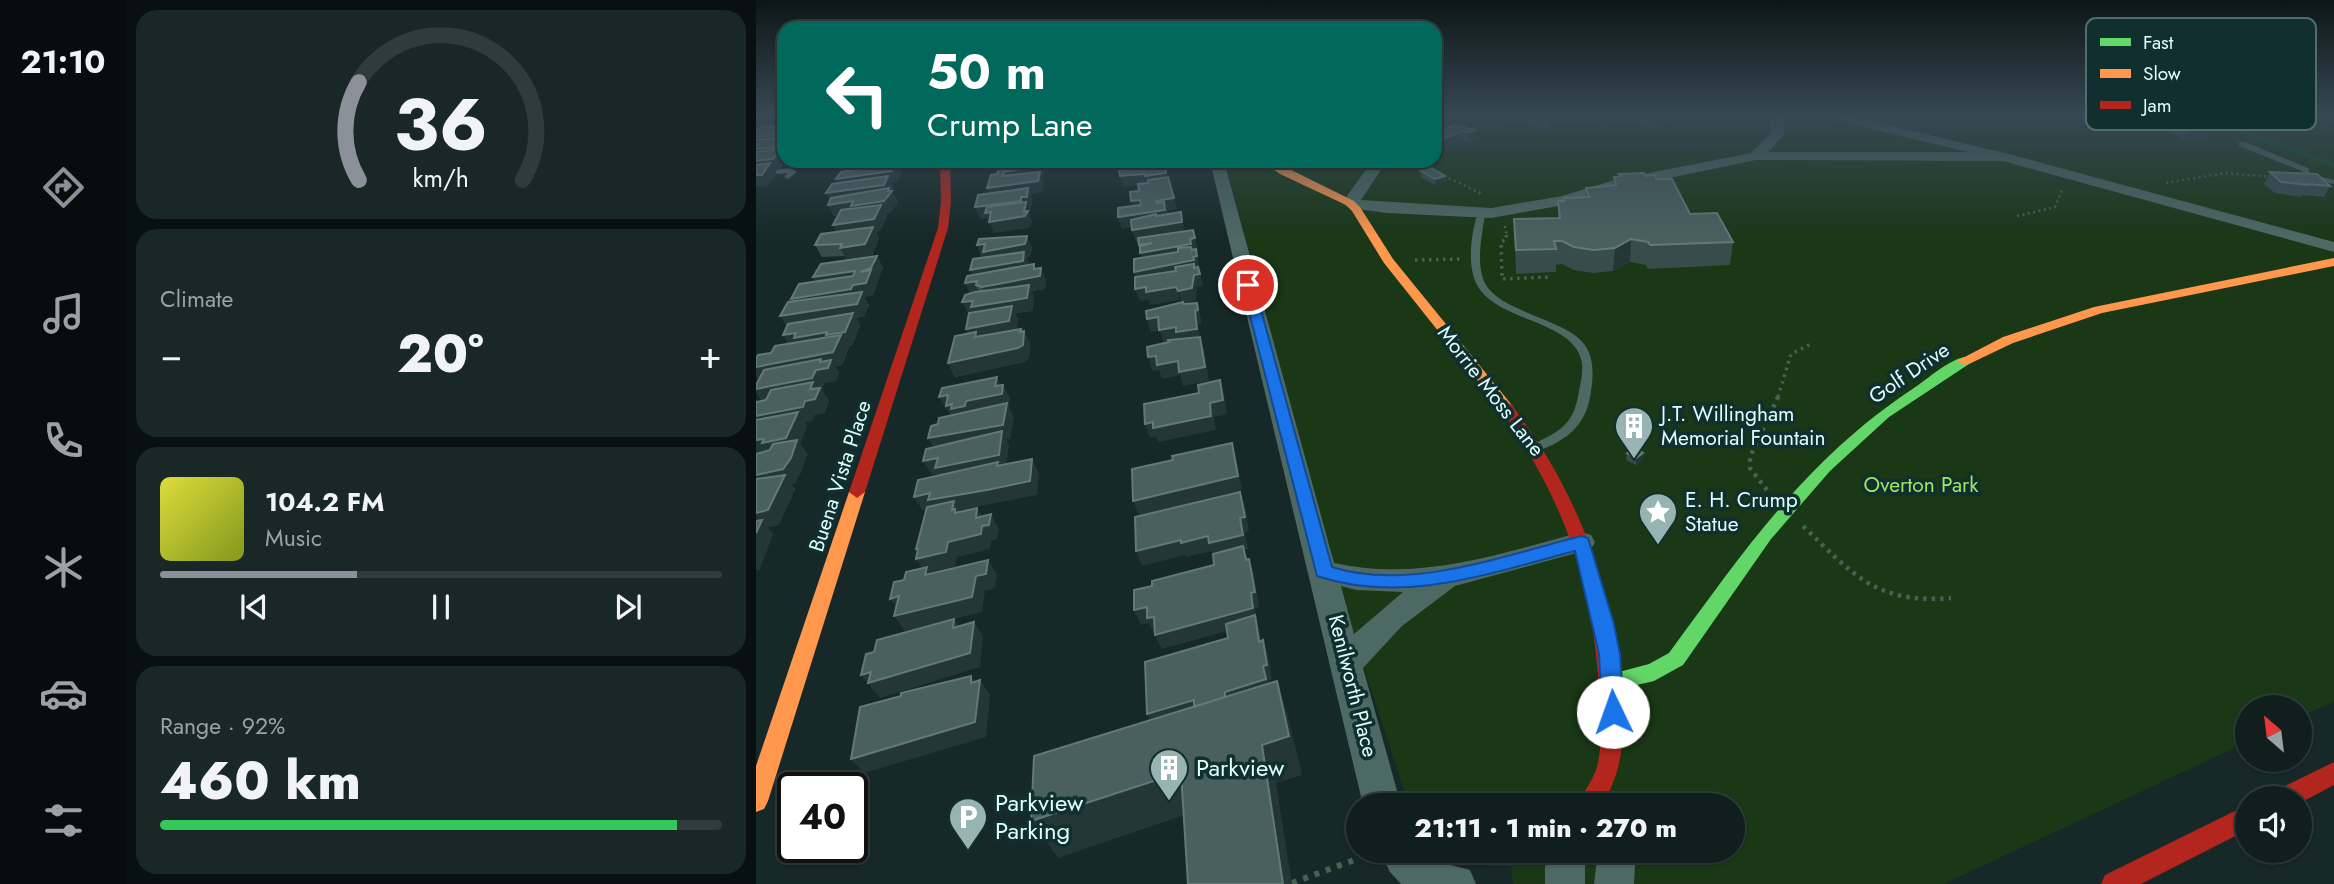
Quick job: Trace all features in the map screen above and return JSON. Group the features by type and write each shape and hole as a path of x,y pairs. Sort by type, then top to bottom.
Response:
{"street":[{"path":"1350,203 1481,214 1564,200 1618,184 1755,156"},
{"path":"2005,156 2334,247"},
{"name":"Buena Vista Place","path":"756,801 943,228 945,168"},
{"name":"Kenilworth Place","path":"1219,168 1379,793"},
{"name":"Morrie Moss Lane","path":"1280,168 1350,203 1360,214 1388,261 1537,447 1565,498 1581,542 1604,624 1611,682 1610,789"},
{"path":"1350,203 1375,168"},
{"name":"Golf Drive","path":"1611,682 1650,675 1676,659 1773,525 1819,472 1875,422 1954,366 2059,319 2147,297 2334,262"},
{"path":"1324,571 1346,579 1383,582 1452,576 1581,542"},
{"path":"1347,664 1363,643 1395,612 1452,576"},
{"path":"2309,786 2334,773"},
{"path":"2114,884 2168,873 2235,826"},
{"path":"1406,863 1435,882 1456,884"},
{"path":"1564,884 1566,863"},
{"path":"1614,884 1616,863"}],"lane":[{"path":"2272,156 2305,170 2307,175 2334,182"},
{"path":"756,174 791,170 793,172 788,177"},
{"path":"1481,214 1477,244 1478,276 1484,289 1501,304 1567,335 1584,349 1587,359 1579,419 1569,431 1537,447"}],"path":[{"path":"1433,168 1482,194"},
{"path":"2161,184 2225,173 2292,178 2307,175"},
{"path":"2017,216 2055,207 2062,192 2068,189"},
{"path":"1505,222 1507,239 1501,242 1502,279 1549,277"},
{"path":"1410,260 1461,259"},
{"path":"1773,496 1759,483 1750,468 1750,457 1777,402 1791,354 1811,344"},
{"path":"1799,523 1848,571 1887,595 1906,600 1951,598"},
{"path":"1292,883 1346,863"}],"green space":[{"name":"Overton Park","path":"1442,156 2334,156 2334,701 2312,711 2312,695 2235,695 2235,748 1944,884 1513,884 1511,866 1452,863 1745,863 1745,793 1405,793 1348,619 1227,168 1442,168"}],"building":[{"path":"756,156 775,156 773,159 756,161"},
{"path":"770,163 762,175 756,175 756,165"},
{"path":"865,168 894,168 892,171 836,179 841,172"},
{"path":"1000,168 1025,168 1004,172 1003,176 1040,172 1038,181 987,188 991,175 997,174"},
{"path":"1166,168 1166,173 1120,176 1119,170"},
{"path":"1431,168 1445,176 1435,179 1421,171"},
{"path":"2270,172 2317,174 2330,186 2281,182"},
{"path":"1644,173 1645,176 1655,175 1656,179 1672,179 1690,214 1717,213 1733,242 1650,245 1648,242 1631,239 1615,248 1594,250 1554,241 1556,249 1516,250 1514,219 1560,218 1558,201 1564,201 1564,198 1589,197 1586,188 1616,185 1614,177 1621,176 1619,174"},
{"path":"888,176 884,185 826,193 832,184"},
{"path":"1168,177 1174,198 1156,201 1164,202 1165,210 1118,217 1118,208 1141,205 1140,200 1131,201 1130,192 1139,191 1138,184"},
{"path":"889,188 888,191 892,191 884,201 851,206 853,201 828,205 831,198"},
{"path":"1028,188 1027,197 1021,197 1021,201 975,207 978,195"},
{"path":"1026,202 1024,212 1028,211 1025,216 989,222 991,212 985,213 987,207"},
{"path":"881,205 874,219 833,225 841,210"},
{"path":"1181,212 1182,222 1132,230 1131,220"},
{"path":"873,227 865,244 840,248 842,244 815,245 821,234"},
{"path":"1193,230 1195,238 1190,239 1191,244 1140,253 1140,246 1152,243 1139,245 1138,238"},
{"path":"1027,236 1025,244 983,252 985,244 977,245 979,239"},
{"path":"1191,247 1192,250 1196,249 1197,256 1193,257 1194,260 1134,272 1134,259 1178,252 1178,248"},
{"path":"1024,252 1023,261 970,270 973,259"},
{"path":"877,256 871,268 860,272 871,270 866,283 853,285 851,289 791,299 799,284 853,276 855,271 813,277 821,264"},
{"path":"1034,264 1034,269 1041,268 1040,276 982,287 976,285 977,281 965,283 967,276"},
{"path":"1194,264 1200,274 1194,275 1192,288 1178,291 1176,287 1146,292 1146,287 1135,289 1135,277 1176,271 1175,267"},
{"path":"1029,285 1027,298 971,307 973,301 962,302 965,295 975,292"},
{"path":"862,292 857,304 780,316 788,302"},
{"path":"1183,302 1197,303 1197,329 1176,332 1176,327 1159,330 1158,317 1147,319 1146,311"},
{"path":"1012,306 1009,321 966,329 969,313"},
{"path":"853,313 845,332 826,335 827,332 794,338 796,333 783,335 788,324"},
{"path":"1021,329 1020,332 1024,331 1023,345 1018,348 948,363 955,336 976,332 975,337"},
{"path":"841,335 833,352 756,367 758,355 771,353 775,346"},
{"path":"1200,337 1205,367 1179,372 1178,361 1157,365 1156,356 1148,357 1147,347 1169,342 1168,340"},
{"path":"821,359 820,362 831,360 828,368 816,370 812,378 756,389 764,370"},
{"path":"997,377 995,386 1003,385 1002,394 966,401 965,406 951,409 952,404 946,406 948,395 939,397 942,388"},
{"path":"1220,380 1223,400 1210,403 1211,416 1153,428 1153,422 1145,424 1144,404 1199,393 1198,385"},
{"path":"813,382 810,389 820,388 815,399 805,401 803,407 756,416 756,402 766,400 771,390"},
{"path":"1007,403 1003,425 928,438 931,426 938,424 939,418"},
{"path":"798,412 786,438 762,443 764,439 756,440 756,420"},
{"path":"1002,431 999,455 935,468 938,458 923,461 926,449"},
{"path":"797,440 791,458 783,469 756,475 756,454 770,450 773,444"},
{"path":"1232,443 1238,476 1133,501 1132,469 1173,460 1172,456"},
{"path":"1635,447 1643,453 1636,458 1627,453"},
{"path":"1032,459 1030,481 928,500 930,493 914,497 918,480 998,462 997,466"},
{"path":"785,475 768,510 756,513 756,479"},
{"path":"1240,492 1245,517 1240,518 1243,535 1209,543 1208,536 1181,543 1181,540 1136,551 1135,517"},
{"path":"954,501 952,510 955,509 955,513 977,508 976,518 991,514 989,525 982,526 981,534 948,542 946,552 916,559 927,507"},
{"path":"762,520 756,533 756,521"},
{"path":"1243,546 1246,560 1249,559 1255,592 1251,593 1253,608 1155,635 1154,617 1147,618 1147,607 1134,610 1134,590 1152,586 1152,581 1214,565 1213,554"},
{"path":"988,560 986,574 976,576 972,597 894,616 899,596 890,599 894,582 904,580 906,572 927,567 925,575"},
{"path":"1255,615 1259,642 1263,640 1266,679 1225,692 1225,697 1194,707 1194,700 1147,714 1145,662 1228,638 1226,624"},
{"path":"954,619 953,628 974,622 970,653 868,683 871,672 861,675 866,654 874,652 877,640"},
{"path":"971,676 971,683 980,680 975,722 851,759 860,707 901,696 901,693"},
{"path":"1277,681 1289,736 1262,745 1283,884 1188,884 1181,772 1031,821 1034,756"}],"waterway":[{"path":"2310,156 2334,165"}],"traffic: fast":[{"path":"1611,682 1654,672 1676,659 1765,535 1824,467 1884,414 1964,361"}],"traffic: slow":[{"path":"1277,168 1350,203 1356,209 1388,261 1506,407"},
{"path":"1964,361 2008,340 2098,310 2334,262"},
{"path":"756,801 857,492"}],"traffic: jam":[{"path":"857,492 943,228 945,168"},
{"path":"1506,407 1551,473 1568,509 1594,585 1608,663 1611,703 1609,764 1596,793"},
{"path":"2309,786 2334,773"},
{"path":"2114,884 2235,823"}],"place":[{"name":"J.T. Willingham Memorial Fountain","path":"1634,460"},
{"name":"E. H. Crump Statue","path":"1658,546"},
{"name":"Parkview","path":"1169,802"},
{"name":"Parkview Parking","path":"968,851"}],"route":[{"path":"1248,285 1324,571 1346,579 1405,582 1452,576 1581,542 1604,624 1613,712"}]}
